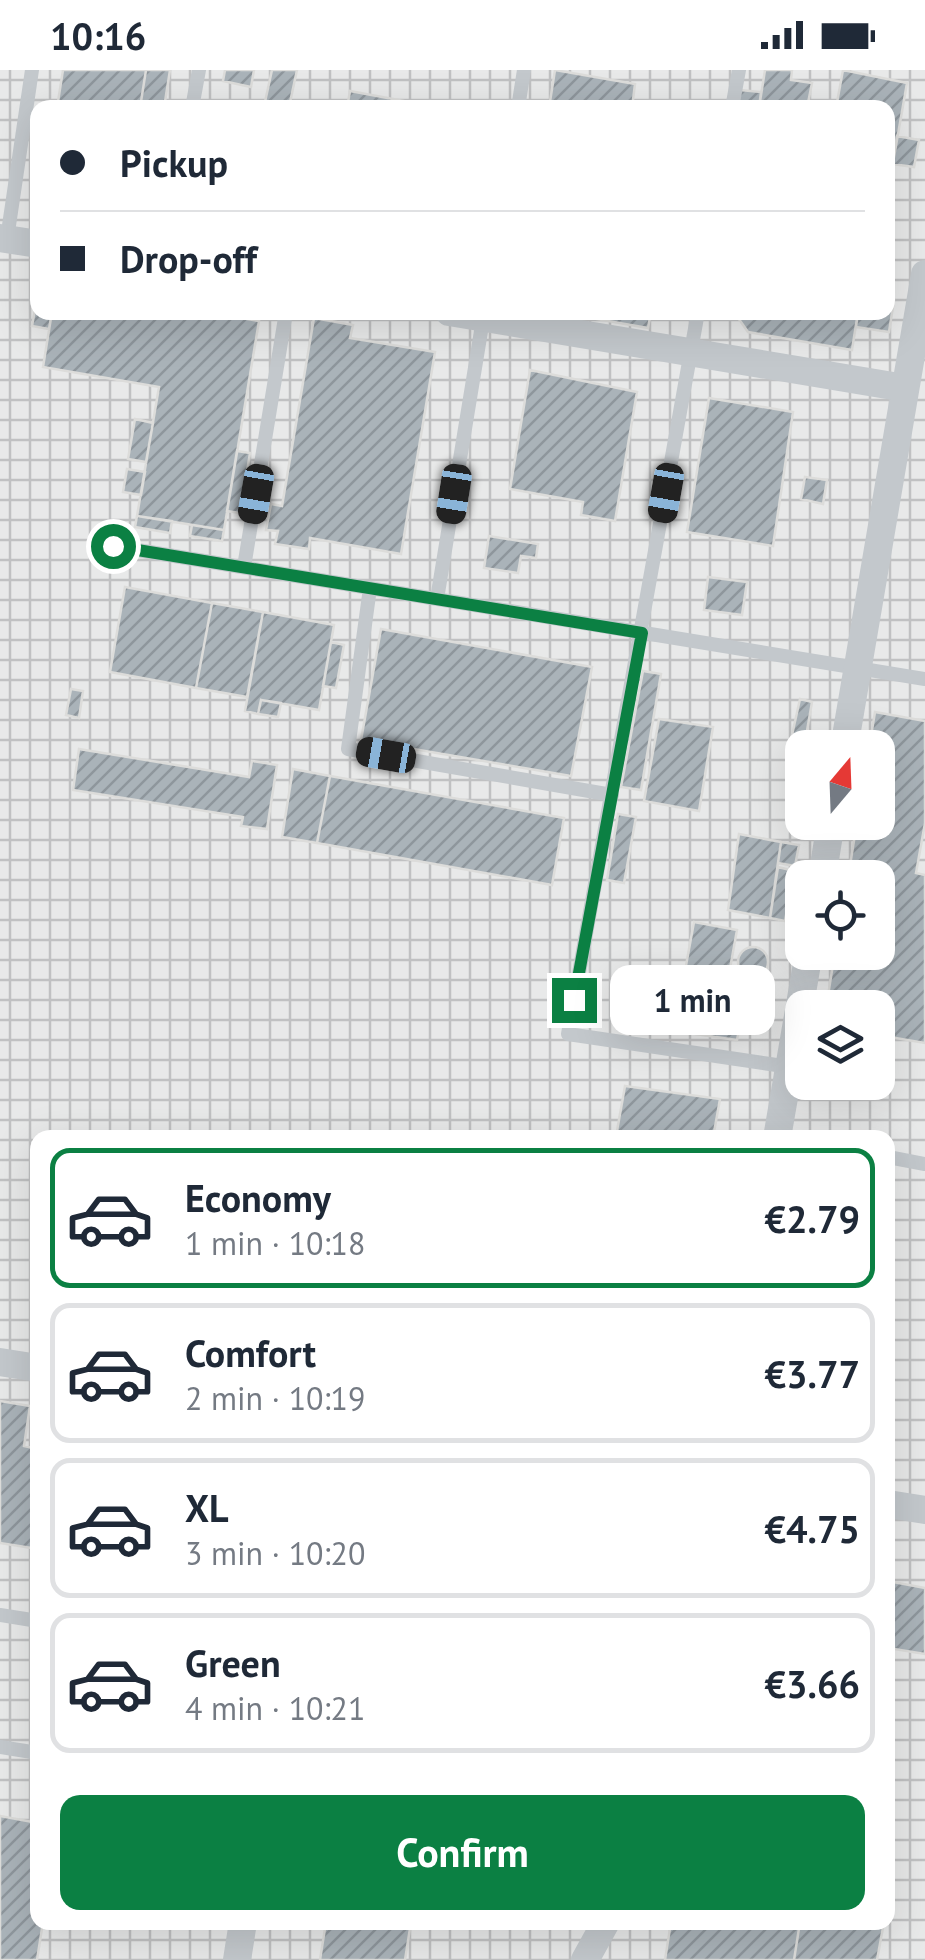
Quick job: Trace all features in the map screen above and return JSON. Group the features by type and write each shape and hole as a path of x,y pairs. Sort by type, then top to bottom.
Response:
{"street":[{"path":"3,238 30,243"},
{"path":"847,730 925,274"},
{"path":"511,320 905,388"},
{"path":"779,1130 785,1096"},
{"path":"0,1362 30,1367"},
{"path":"895,1505 925,1510"},
{"path":"237,1960 242,1930"},
{"path":"585,1960 602,1930"}],"lane":[{"path":"3,238 32,70"},
{"path":"193,100 198,70"},
{"path":"519,100 524,70"},
{"path":"733,100 739,70"},
{"path":"244,568 285,320"},
{"path":"437,599 482,320"},
{"path":"697,320 568,1034 785,1066"},
{"path":"113,546 925,679"},
{"path":"370,588 348,749 612,795"},
{"path":"895,1158 925,1164"},
{"path":"0,1615 30,1620"},
{"path":"0,1747 30,1752"}],"shaded area":[{"path":"0,70 925,70 925,1960 0,1960"}],"building":[{"path":"63,70 146,70 141,100 58,100"},
{"path":"146,70 170,70 165,100 141,100"},
{"path":"225,70 254,70 251,87 223,81"},
{"path":"272,70 297,70 291,100 265,100"},
{"path":"555,70 635,84 633,100 550,100"},
{"path":"765,70 792,70 791,80 812,83 809,100 760,100"},
{"path":"843,70 907,83 895,151 895,100 837,100"},
{"path":"740,90 761,92 760,100 738,100"},
{"path":"350,91 398,100 348,100"},
{"path":"897,136 919,140 914,167 895,164"},
{"path":"33,320 51,320 49,329 32,326"},
{"path":"51,320 259,321 224,530 137,516 159,387 43,367"},
{"path":"314,320 353,325 350,338 435,352 401,554 310,538 309,549 275,544 278,531 266,530 271,504 282,506"},
{"path":"602,320 650,320 648,328"},
{"path":"740,320 857,320 852,350 748,332"},
{"path":"857,320 891,320 889,332 856,327"},
{"path":"530,370 637,392 615,521 581,515 583,502 510,489"},
{"path":"709,398 793,412 773,546 687,532"},
{"path":"135,419 153,423 146,462 128,459"},
{"path":"237,451 250,453 240,513 227,511"},
{"path":"127,469 145,472 141,495 123,492"},
{"path":"805,477 827,480 823,504 801,499"},
{"path":"137,516 172,521 170,533 135,527"},
{"path":"192,525 224,530 222,541 190,536"},
{"path":"489,536 538,544 536,558 521,556 518,573 484,568"},
{"path":"708,577 747,582 742,615 704,610"},
{"path":"125,587 212,603 196,688 110,672"},
{"path":"212,603 263,612 247,697 196,688"},
{"path":"263,612 334,625 319,710 261,700 258,714 245,711"},
{"path":"381,629 592,667 571,776 361,740"},
{"path":"331,642 344,645 336,688 323,686"},
{"path":"643,671 661,674 641,790 621,787"},
{"path":"71,689 83,691 79,718 66,715"},
{"path":"800,699 812,702 807,730 793,730"},
{"path":"261,700 281,703 278,717 258,714"},
{"path":"875,712 925,721 925,823 916,873 925,875 925,1043 895,1038 895,990 829,990 832,970 895,970 895,860 851,860 854,840 895,840 895,730 872,730"},
{"path":"659,719 713,727 699,811 644,801"},
{"path":"79,749 249,777 252,761 277,765 267,829 241,826 243,817 73,790"},
{"path":"293,769 330,776 317,843 282,837"},
{"path":"330,776 564,818 552,885 317,843"},
{"path":"618,814 636,817 624,883 607,880"},
{"path":"739,834 781,842 770,918 728,910"},
{"path":"781,842 799,845 796,860 778,863"},
{"path":"778,867 785,869 785,921 770,918"},
{"path":"694,922 737,930 729,974 749,979 737,1040 674,1031"},
{"path":"753,947 767,956 768,962 759,976 753,977 739,968 738,962 747,948"},
{"path":"625,1086 720,1099 714,1130 617,1130"},
{"path":"0,1401 30,1406 24,1446 30,1447 30,1548 0,1543"},
{"path":"895,1582 925,1588 925,1654 895,1649"},
{"path":"0,1816 30,1822 30,1930 42,1930 37,1960 0,1960"},
{"path":"325,1930 410,1930 405,1960 320,1960"},
{"path":"670,1930 799,1930 794,1960 665,1960"},
{"path":"799,1930 883,1930 877,1960 794,1960"}],"route":[{"path":"113,546 642,633 574,1000"}]}
